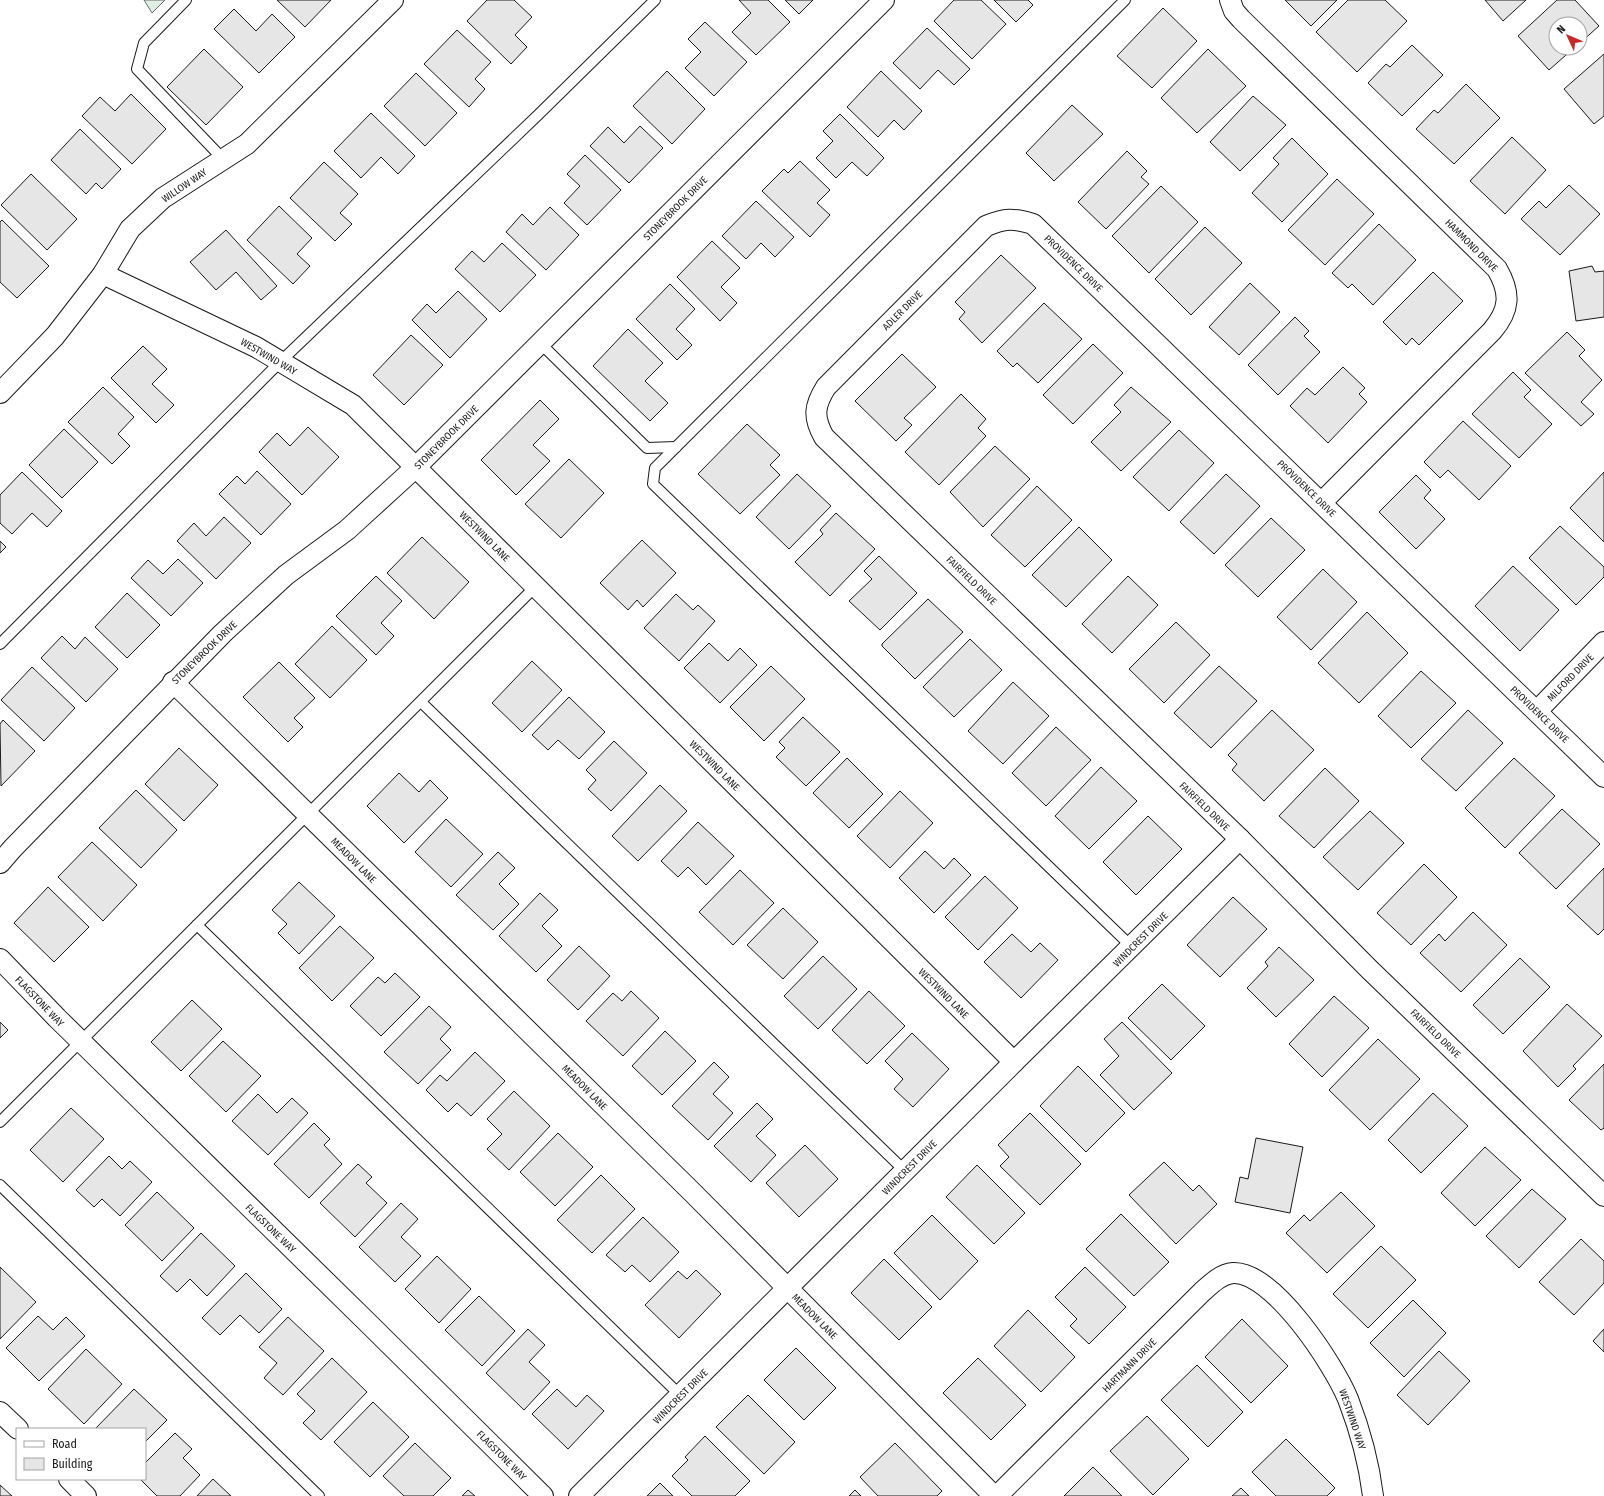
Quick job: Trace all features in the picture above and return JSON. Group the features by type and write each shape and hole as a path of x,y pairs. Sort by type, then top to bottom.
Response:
{"street":[{"name":"WILLOW WAY","path":"0,393 55,336 103,274 130,229 163,198 247,144 393,0"},
{"name":"STONEYBROOK DRIVE","path":"0,863 173,682 286,575 347,530 416,467 884,0"},
{"name":"HAMMOND DRIVE","path":"1230,0 1234,11 1241,20 1497,269 1504,281 1507,294 1506,308 1501,320 1492,331 1322,502"},
{"name":"PROVIDENCE DRIVE","path":"1001,220 1017,219 1033,224 1322,502 1604,777"},
{"name":"ADLER DRIVE","path":"816,411 818,398 826,386 986,226 1001,220"},
{"name":"WESTWIND WAY","path":"103,274 256,347 353,405 416,467"},
{"name":"FAIRFIELD DRIVE","path":"816,411 817,425 824,437 1240,839 1375,975 1604,1196"},
{"name":"WESTWIND LANE","path":"416,467 1014,1062"},
{"name":"MILFORD DRIVE","path":"1537,711 1604,642"},
{"name":"MEADOW LANE","path":"173,682 686,1186 996,1496"},
{"name":"WINDCREST DRIVE","path":"579,1496 1240,839"},
{"name":"FLAGSTONE WAY","path":"0,959 80,1041 368,1322 542,1496"},
{"name":"HARTMANN DRIVE","path":"996,1496 1213,1282 1232,1273 1247,1275 1257,1280 1272,1293"},
{"name":"WESTWIND WAY","path":"1272,1293 1311,1337 1331,1366 1348,1398 1360,1432 1370,1475 1373,1496"},
{"path":"0,1412 17,1428"},
{"path":"70,1480 86,1496"}],"lane":[{"path":"186,0 144,43 137,68 223,159"},
{"path":"0,644 280,362 538,115 655,0"},
{"path":"1125,0 655,468 653,484 1132,947"},
{"path":"540,343 646,448 676,447"},
{"path":"0,1122 536,586"},
{"path":"421,702 905,1171"},
{"path":"197,925 680,1396"},
{"path":"0,1185 319,1496"}],"green space":[{"path":"144,0 165,0 152,13"}],"building":[{"path":"277,0 331,0 305,27"},
{"path":"487,0 514,0 532,17 515,35 527,47 511,64 467,21"},
{"path":"739,0 768,0 790,22 756,55 732,32 751,13"},
{"path":"785,0 813,0 799,14"},
{"path":"954,0 981,0 1006,24 972,59 934,21"},
{"path":"994,0 1028,0 1033,5 1016,22"},
{"path":"1285,0 1337,0 1311,26"},
{"path":"1348,0 1385,0 1407,21 1357,72 1316,32"},
{"path":"1485,0 1526,0 1503,21"},
{"path":"1557,0 1575,0 1599,26 1588,36 1588,16 1548,16 1548,56 1565,56 1549,70 1518,36"},
{"path":"1163,8 1197,41 1152,88 1117,56"},
{"path":"234,9 256,31 272,14 295,37 259,73 214,29"},
{"path":"705,22 747,62 714,96 685,68 701,52 688,39"},
{"path":"927,28 970,69 954,85 938,70 920,89 893,63"},
{"path":"457,30 491,62 475,79 485,89 469,107 424,64"},
{"path":"1412,45 1443,75 1402,116 1368,83 1386,64 1390,67"},
{"path":"204,49 243,87 206,125 167,87"},
{"path":"1208,49 1246,86 1197,133 1161,98"},
{"path":"1604,54 1604,116 1594,124 1564,89"},
{"path":"667,71 705,109 672,144 633,106"},
{"path":"881,71 922,111 904,130 894,120 878,137 847,107"},
{"path":"416,73 457,113 425,146 384,106"},
{"path":"1466,84 1500,118 1454,164 1416,129 1434,110 1438,113"},
{"path":"131,94 166,129 132,164 82,116 100,97 115,111"},
{"path":"1253,96 1286,125 1240,171 1210,142"},
{"path":"1072,105 1103,134 1054,181 1026,153"},
{"path":"371,113 415,156 398,174 381,157 361,178 334,151"},
{"path":"840,114 884,158 867,176 852,162 836,178 816,158 833,141 823,131"},
{"path":"640,126 663,148 629,183 590,146 608,127 624,143"},
{"path":"80,129 121,169 102,189 96,183 86,194 51,160"},
{"path":"1512,137 1546,170 1505,214 1470,181"},
{"path":"1292,138 1328,174 1282,222 1252,193 1279,164 1273,158"},
{"path":"1127,151 1147,171 1141,177 1149,184 1106,229 1078,202"},
{"path":"585,155 621,190 587,225 564,203 580,186 567,174"},
{"path":"800,161 830,190 817,203 830,215 810,237 762,191 784,169 788,173"},
{"path":"324,162 358,194 340,213 352,224 335,241 290,198"},
{"path":"31,174 77,219 47,250 1,205"},
{"path":"1337,179 1374,214 1325,265 1288,230"},
{"path":"1569,185 1600,214 1560,255 1521,219 1539,201 1546,208"},
{"path":"1161,186 1198,222 1149,273 1112,236"},
{"path":"756,201 794,237 775,257 761,243 746,259 722,236"},
{"path":"279,206 312,238 297,254 310,266 293,284 247,240"},
{"path":"550,207 579,235 546,270 506,232 522,214 533,225"},
{"path":"2,220 49,266 17,298 0,282 0,222"},
{"path":"1379,224 1416,260 1373,305 1352,284 1348,288 1332,273"},
{"path":"1205,227 1242,263 1191,315 1155,279"},
{"path":"226,230 277,286 261,300 236,272 216,290 190,262"},
{"path":"712,241 740,268 721,287 737,303 720,321 677,277"},
{"path":"502,243 536,275 500,312 455,269 472,251 484,262"},
{"path":"1001,255 1036,288 982,343 959,319 965,312 955,302"},
{"path":"1592,266 1595,272 1604,271 1604,317 1576,321 1569,271"},
{"path":"1433,272 1463,301 1419,345 1412,338 1406,345 1383,322"},
{"path":"1250,283 1280,312 1239,355 1209,327"},
{"path":"670,284 695,309 676,329 692,345 677,360 636,319"},
{"path":"458,291 487,319 450,358 412,320 427,304 436,313"},
{"path":"1044,303 1082,339 1038,383 1017,363 1013,367 997,351"},
{"path":"1295,317 1309,331 1304,336 1320,352 1278,395 1248,365"},
{"path":"628,329 663,363 645,381 668,403 650,421 593,366"},
{"path":"1567,332 1585,350 1579,356 1602,380 1581,402 1594,414 1581,426 1525,373"},
{"path":"411,335 443,365 404,405 373,375"},
{"path":"1093,344 1123,373 1073,424 1043,395"},
{"path":"143,346 167,369 152,384 174,405 156,423 111,378"},
{"path":"902,354 936,387 904,418 912,425 896,441 855,401"},
{"path":"1343,367 1365,388 1359,394 1367,402 1328,443 1290,406 1307,388 1315,395"},
{"path":"1513,372 1531,390 1524,397 1552,424 1519,458 1472,414"},
{"path":"103,387 134,417 118,434 130,446 112,464 68,422"},
{"path":"1131,387 1171,422 1121,471 1091,442 1121,412 1114,405"},
{"path":"961,394 986,419 978,428 986,436 939,485 905,452"},
{"path":"540,400 559,419 533,445 550,461 516,495 481,460"},
{"path":"1463,421 1511,466 1479,500 1448,470 1440,478 1424,462"},
{"path":"747,424 780,455 770,465 780,475 740,514 698,474"},
{"path":"308,427 339,457 302,495 259,452 277,433 290,446"},
{"path":"64,429 98,462 62,498 29,465"},
{"path":"1179,430 1214,463 1169,511 1133,477"},
{"path":"995,446 1030,479 983,527 950,492"},
{"path":"569,459 604,493 561,538 525,504"},
{"path":"257,471 291,504 261,535 219,494 237,476 245,484"},
{"path":"22,472 62,511 47,527 32,513 12,534 0,523 0,495"},
{"path":"1604,472 1604,542 1570,508"},
{"path":"797,474 831,506 789,549 756,517"},
{"path":"1226,474 1260,506 1214,554 1180,522"},
{"path":"1416,475 1431,490 1424,498 1445,519 1416,549 1379,512"},
{"path":"1037,486 1072,520 1025,567 991,535"},
{"path":"836,513 875,549 830,596 795,562 823,534 820,530"},
{"path":"224,517 251,543 216,579 177,541 194,523 206,536"},
{"path":"1271,518 1305,550 1258,597 1225,565"},
{"path":"1560,526 1604,567 1604,577 1576,605 1529,558"},
{"path":"1079,527 1112,560 1066,607 1032,575"},
{"path":"422,537 469,582 434,619 387,573"},
{"path":"642,540 676,573 643,607 637,600 628,610 600,583"},
{"path":"0,541 6,547 0,553"},
{"path":"879,556 917,593 880,630 849,601 872,579 864,571"},
{"path":"178,559 203,583 171,616 131,578 148,560 163,574"},
{"path":"1513,566 1559,610 1520,651 1475,606"},
{"path":"1323,569 1357,602 1311,650 1277,617"},
{"path":"376,576 402,601 381,623 394,636 376,655 336,616"},
{"path":"1128,576 1158,605 1112,653 1082,624"},
{"path":"127,593 160,625 127,658 95,627"},
{"path":"676,594 693,610 698,605 715,621 679,661 644,628"},
{"path":"928,599 963,632 915,679 882,646 882,644"},
{"path":"1367,612 1408,653 1359,703 1318,663"},
{"path":"1176,622 1210,655 1164,703 1129,669"},
{"path":"332,626 367,660 330,698 295,664"},
{"path":"62,636 75,649 85,637 118,669 86,702 41,658"},
{"path":"970,639 1002,670 954,717 923,687"},
{"path":"709,643 728,661 740,648 757,665 720,703 684,668"},
{"path":"532,661 562,690 522,732 492,703"},
{"path":"279,662 315,698 294,718 303,727 288,742 243,697"},
{"path":"771,666 805,699 764,741 730,707"},
{"path":"1219,666 1257,701 1211,748 1174,713"},
{"path":"32,667 75,708 44,741 1,700"},
{"path":"1421,671 1456,703 1411,748 1378,716"},
{"path":"1013,682 1049,716 1003,764 968,731"},
{"path":"569,697 605,732 579,759 558,740 548,750 532,735"},
{"path":"1272,710 1314,750 1264,801 1232,770 1237,764 1228,755"},
{"path":"1468,710 1503,743 1456,791 1421,759"},
{"path":"803,717 840,752 806,786 776,757 785,748 779,742"},
{"path":"3,720 35,751 1,786 0,724"},
{"path":"1056,727 1091,760 1046,806 1012,773"},
{"path":"614,741 647,773 611,811 588,789 596,780 586,770"},
{"path":"179,748 218,785 184,821 145,784"},
{"path":"847,758 883,794 849,828 813,793"},
{"path":"1514,758 1555,796 1505,848 1465,808"},
{"path":"1101,767 1137,801 1089,849 1055,816"},
{"path":"1325,768 1359,801 1314,848 1279,816"},
{"path":"399,773 419,792 430,780 448,798 404,843 367,806"},
{"path":"660,785 687,811 638,861 612,836"},
{"path":"136,790 177,830 141,868 99,828"},
{"path":"900,791 933,823 890,868 857,836"},
{"path":"1562,809 1600,844 1556,889 1519,853"},
{"path":"1370,811 1404,843 1358,890 1323,857"},
{"path":"1148,816 1182,849 1136,895 1103,862"},
{"path":"446,819 483,854 451,887 415,852"},
{"path":"698,822 734,856 706,885 688,867 678,877 661,861"},
{"path":"92,842 137,885 103,921 58,877"},
{"path":"925,851 944,869 954,858 971,875 934,913 899,878"},
{"path":"498,852 515,868 499,884 519,904 493,930 456,895"},
{"path":"1424,864 1457,897 1411,945 1377,913"},
{"path":"1604,868 1604,929 1598,935 1567,906"},
{"path":"740,870 774,903 733,945 699,912"},
{"path":"985,876 1018,908 978,950 945,917"},
{"path":"299,882 335,916 299,954 278,933 287,924 272,910"},
{"path":"48,887 89,927 54,962 14,923"},
{"path":"540,893 558,910 542,926 562,946 536,972 499,936"},
{"path":"1233,897 1267,929 1220,977 1187,945"},
{"path":"783,908 818,942 783,979 747,945"},
{"path":"1473,912 1507,945 1461,992 1420,953 1439,934 1445,941"},
{"path":"340,926 374,958 332,1001 299,968"},
{"path":"1012,934 1031,952 1040,943 1058,960 1021,998 984,962"},
{"path":"579,946 610,976 578,1010 547,980"},
{"path":"1279,947 1314,980 1276,1017 1247,988 1268,966 1265,962"},
{"path":"823,956 857,989 818,1029 784,996"},
{"path":"1520,958 1550,987 1503,1034 1473,1005"},
{"path":"395,973 420,997 381,1036 350,1006 378,977 385,983"},
{"path":"1162,984 1205,1026 1171,1060 1128,1018"},
{"path":"631,991 659,1018 623,1056 586,1021 613,993 622,1001"},
{"path":"869,991 905,1026 867,1064 832,1030"},
{"path":"1334,996 1369,1028 1322,1077 1289,1044"},
{"path":"192,1000 222,1029 181,1071 151,1042"},
{"path":"1567,1004 1602,1036 1573,1066 1576,1069 1558,1087 1523,1051"},
{"path":"429,1006 451,1027 440,1039 451,1050 418,1084 384,1052"},
{"path":"0,1022 8,1030 0,1038"},
{"path":"1122,1022 1172,1073 1134,1110 1100,1075 1119,1056 1104,1039"},
{"path":"665,1031 696,1061 662,1095 632,1066"},
{"path":"912,1033 949,1069 913,1107 894,1089 903,1079 885,1061"},
{"path":"1378,1039 1420,1079 1370,1130 1329,1090"},
{"path":"223,1041 261,1076 226,1112 189,1076"},
{"path":"475,1052 505,1081 471,1116 457,1103 448,1112 426,1090 440,1075 447,1081"},
{"path":"714,1062 729,1077 713,1094 733,1113 708,1140 672,1106"},
{"path":"1604,1064 1604,1128 1601,1130 1569,1100"},
{"path":"1078,1066 1125,1113 1086,1152 1040,1106"},
{"path":"514,1091 550,1126 509,1170 487,1149 502,1134 487,1119"},
{"path":"1433,1093 1468,1126 1421,1173 1388,1140"},
{"path":"258,1094 277,1113 292,1098 308,1113 268,1155 232,1121"},
{"path":"757,1103 773,1119 756,1136 776,1155 751,1182 714,1146"},
{"path":"71,1108 104,1139 63,1182 30,1150"},
{"path":"1030,1113 1081,1164 1040,1205 1000,1166 1009,1157 998,1145"},
{"path":"314,1123 330,1139 324,1145 342,1164 309,1198 274,1164"},
{"path":"558,1133 593,1167 555,1206 520,1172"},
{"path":"1256,1138 1303,1147 1290,1213 1235,1202 1240,1177 1248,1179"},
{"path":"805,1145 838,1179 799,1217 766,1183"},
{"path":"1485,1147 1521,1180 1475,1226 1441,1193"},
{"path":"109,1156 122,1169 130,1161 152,1182 120,1216 102,1199 94,1207 76,1190"},
{"path":"1164,1162 1193,1191 1199,1185 1217,1204 1176,1244 1129,1195"},
{"path":"358,1164 372,1177 366,1183 387,1203 355,1237 320,1203"},
{"path":"977,1165 1025,1213 994,1244 946,1197"},
{"path":"601,1175 635,1209 592,1253 557,1220"},
{"path":"1532,1189 1566,1219 1519,1268 1486,1236"},
{"path":"157,1192 194,1228 162,1261 125,1225"},
{"path":"1341,1192 1375,1226 1327,1273 1286,1233 1304,1215 1310,1221"},
{"path":"401,1203 418,1219 401,1237 421,1256 395,1282 359,1247"},
{"path":"1121,1214 1169,1262 1134,1296 1086,1249"},
{"path":"932,1215 978,1261 940,1300 894,1253"},
{"path":"643,1217 679,1252 650,1282 632,1265 625,1272 606,1255"},
{"path":"201,1233 235,1266 207,1296 190,1279 177,1292 160,1276"},
{"path":"1581,1239 1604,1261 1604,1283 1574,1315 1539,1282"},
{"path":"1381,1246 1416,1280 1368,1328 1333,1294"},
{"path":"437,1256 471,1289 439,1323 405,1289"},
{"path":"884,1259 932,1307 899,1340 851,1293"},
{"path":"0,1267 36,1302 0,1339"},
{"path":"1085,1267 1126,1307 1089,1344 1070,1326 1077,1319 1055,1297"},
{"path":"696,1270 721,1294 679,1338 645,1305 678,1271 687,1279"},
{"path":"246,1273 282,1309 259,1333 240,1315 220,1335 202,1318"},
{"path":"479,1296 515,1331 482,1366 445,1330"},
{"path":"1413,1300 1446,1333 1404,1377 1370,1343"},
{"path":"1028,1310 1075,1357 1041,1392 994,1346"},
{"path":"38,1316 53,1330 66,1317 85,1336 39,1381 6,1348"},
{"path":"288,1317 324,1351 283,1395 264,1378 277,1363 259,1347"},
{"path":"1242,1319 1288,1366 1251,1403 1205,1357"},
{"path":"528,1329 545,1345 529,1362 550,1382 524,1410 486,1373"},
{"path":"1604,1329 1604,1352 1593,1341"},
{"path":"796,1348 836,1388 804,1420 764,1380"},
{"path":"86,1349 122,1384 84,1424 48,1389"},
{"path":"1439,1351 1470,1381 1428,1425 1397,1395"},
{"path":"332,1358 367,1392 321,1440 303,1423 315,1411 297,1394"},
{"path":"978,1358 1026,1405 991,1440 943,1393"},
{"path":"1197,1365 1243,1412 1208,1447 1161,1400"},
{"path":"134,1389 167,1420 146,1441 146,1428 96,1428"},
{"path":"557,1389 576,1407 587,1395 604,1411 568,1449 532,1414"},
{"path":"748,1395 795,1442 764,1474 716,1427"},
{"path":"373,1402 409,1437 370,1477 334,1442"},
{"path":"1147,1416 1189,1459 1153,1495 1110,1451"},
{"path":"175,1433 192,1449 183,1458 200,1475 180,1496 157,1496 141,1480 146,1480 146,1462"},
{"path":"705,1436 750,1481 735,1496 692,1496 672,1476 688,1460 685,1457"},
{"path":"1286,1439 1335,1488 1327,1496 1276,1496 1252,1472"},
{"path":"415,1443 451,1478 433,1496 404,1496 383,1476"},
{"path":"895,1443 942,1491 937,1496 878,1496 860,1477"},
{"path":"1093,1467 1122,1496 1064,1496"},
{"path":"213,1479 231,1496 197,1496"},
{"path":"660,1483 673,1496 647,1496"},
{"path":"0,1485 12,1496 0,1496"},
{"path":"1241,1488 1249,1496 1232,1496"},
{"path":"468,1490 475,1496 462,1496"},
{"path":"855,1490 861,1496 849,1496"}]}
